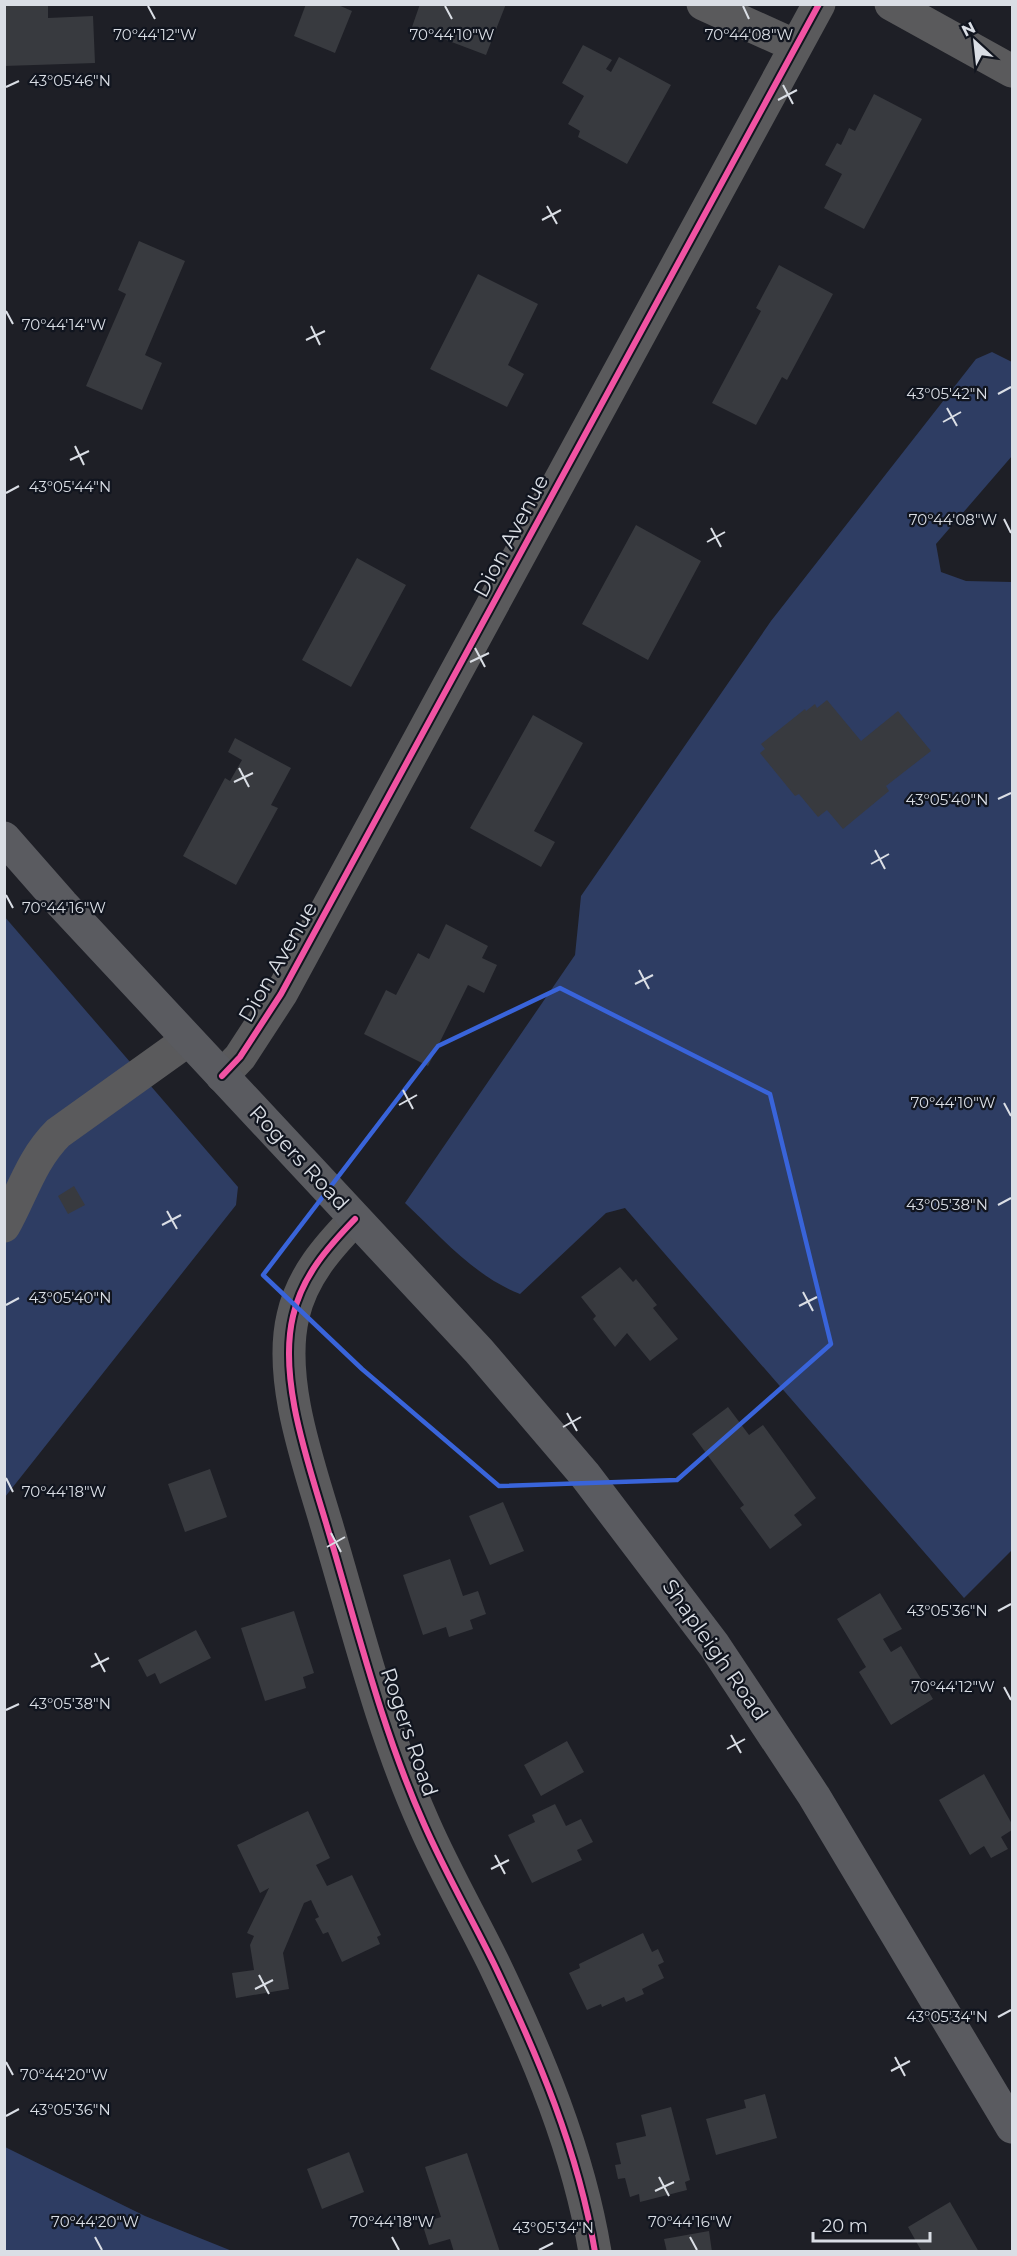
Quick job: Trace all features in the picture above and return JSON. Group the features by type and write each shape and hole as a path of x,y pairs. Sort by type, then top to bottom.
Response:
{"main road":[{"name":"Rogers Road","path":"4,838 355,1219"},
{"name":"Shapleigh Road","path":"355,1219 479,1351 585,1475 701,1627 814,1796 1012,2127"}],"street":[{"path":"703,4 796,46"},
{"name":"Dion Avenue","path":"222,1076 240,1057 281,994 819,4"},
{"path":"891,4 1012,71"},
{"path":"4,1226 18,1202 29,1170 44,1147 58,1133 188,1040"},
{"name":"Rogers Road","path":"355,1219 325,1250 308,1277 293,1313 289,1359 304,1441 337,1562 396,1753 424,1824 494,1965 552,2091 578,2171 595,2252"}],"highlighted area":[{"path":"560,988 770,1094 831,1344 677,1480 499,1486 362,1369 263,1275 438,1046"}],"shaded area":[{"path":"992,352 1012,362 1012,456 936,544 941,572 966,581 1012,582 1012,1550 964,1598 625,1208 606,1213 520,1294 503,1286 473,1266 405,1203 575,955 581,896 771,621 976,359"},
{"path":"4,916 238,1187 236,1205 5,1497"},
{"path":"5,2147 145,2216 232,2251 5,2251"}],"building":[{"path":"4,4 48,4 48,18 93,16 95,63 4,66"},
{"path":"306,4 336,4 352,11 335,53 294,36"},
{"path":"420,4 506,4 486,55 412,27"},
{"path":"583,45 612,60 606,69 611,72 619,57 671,85 627,164 578,137 580,131 568,124 584,96 562,83"},
{"path":"874,94 922,119 864,229 824,208 842,174 825,165 837,143 841,145 849,128 855,131"},
{"path":"139,241 185,261 145,355 162,363 142,410 86,386 126,294 118,290"},
{"path":"779,265 833,294 787,380 782,377 756,425 712,403 761,311 756,308"},
{"path":"478,274 538,304 508,365 524,374 507,407 430,369"},
{"path":"636,525 701,561 648,660 582,624"},
{"path":"357,558 406,585 351,687 302,660"},
{"path":"827,700 861,741 898,711 931,751 886,786 889,791 843,829 827,810 818,817 799,794 795,796 760,753 765,749 761,744 805,709 806,711 815,704 817,708"},
{"path":"533,715 583,743 534,831 555,842 541,867 470,828"},
{"path":"235,738 291,768 271,805 278,808 236,885 183,856 225,778 230,781 242,760 228,752"},
{"path":"446,924 488,946 482,958 497,965 484,993 468,985 428,1066 364,1034 386,990 396,995 418,953 429,959"},
{"path":"74,1186 85,1205 68,1214 58,1196"},
{"path":"620,1267 633,1282 636,1279 657,1305 653,1308 678,1339 650,1361 627,1333 615,1347 593,1319 596,1316 581,1297"},
{"path":"728,1407 749,1435 763,1425 816,1498 794,1515 802,1525 770,1549 740,1508 744,1505 692,1434"},
{"path":"210,1469 227,1517 185,1532 168,1484"},
{"path":"503,1502 524,1551 490,1565 469,1516"},
{"path":"450,1559 463,1596 478,1591 486,1614 470,1620 473,1629 449,1637 446,1627 423,1635 403,1575"},
{"path":"880,1593 902,1629 883,1639 891,1652 901,1646 933,1699 891,1725 859,1672 866,1667 837,1619"},
{"path":"294,1611 314,1673 303,1677 306,1688 265,1701 241,1628"},
{"path":"196,1630 211,1658 160,1684 155,1673 147,1677 138,1660"},
{"path":"567,1741 584,1772 541,1796 524,1765"},
{"path":"984,1774 1012,1824 1012,1830 1001,1837 1008,1849 991,1858 984,1846 970,1855 939,1800"},
{"path":"555,1804 566,1826 581,1819 593,1842 577,1850 582,1860 532,1883 508,1835 535,1822 532,1815"},
{"path":"308,1811 330,1858 316,1865 327,1886 352,1875 381,1935 377,1937 380,1944 342,1962 328,1932 323,1934 315,1919 319,1917 311,1900 304,1903 283,1953 289,1989 236,1998 232,1973 254,1970 250,1945 254,1936 247,1933 269,1888 260,1893 237,1845"},
{"path":"643,1933 652,1952 658,1949 664,1962 658,1965 664,1978 642,1989 644,1994 626,2002 624,1997 602,2007 601,2004 587,2010 569,1973 580,1968 579,1964"},
{"path":"765,2094 777,2138 716,2155 706,2119 746,2108 744,2100"},
{"path":"671,2107 690,2180 685,2182 687,2190 640,2202 639,2194 630,2197 625,2178 618,2179 615,2165 621,2164 616,2143 646,2136 641,2115"},
{"path":"349,2152 364,2192 322,2209 307,2169"},
{"path":"467,2153 500,2252 454,2252 450,2239 429,2245 422,2223 441,2217 425,2167"},
{"path":"950,2202 979,2252 922,2252 908,2227"},
{"path":"709,2231 712,2252 667,2252 664,2239"}],"cycle path":[{"path":"222,1076 240,1057 281,994 819,4"},
{"path":"355,1219 317,1263 297,1301 289,1340 289,1366 297,1420 370,1675 395,1751 432,1842 494,1964 555,2104 578,2177 595,2252"}]}
